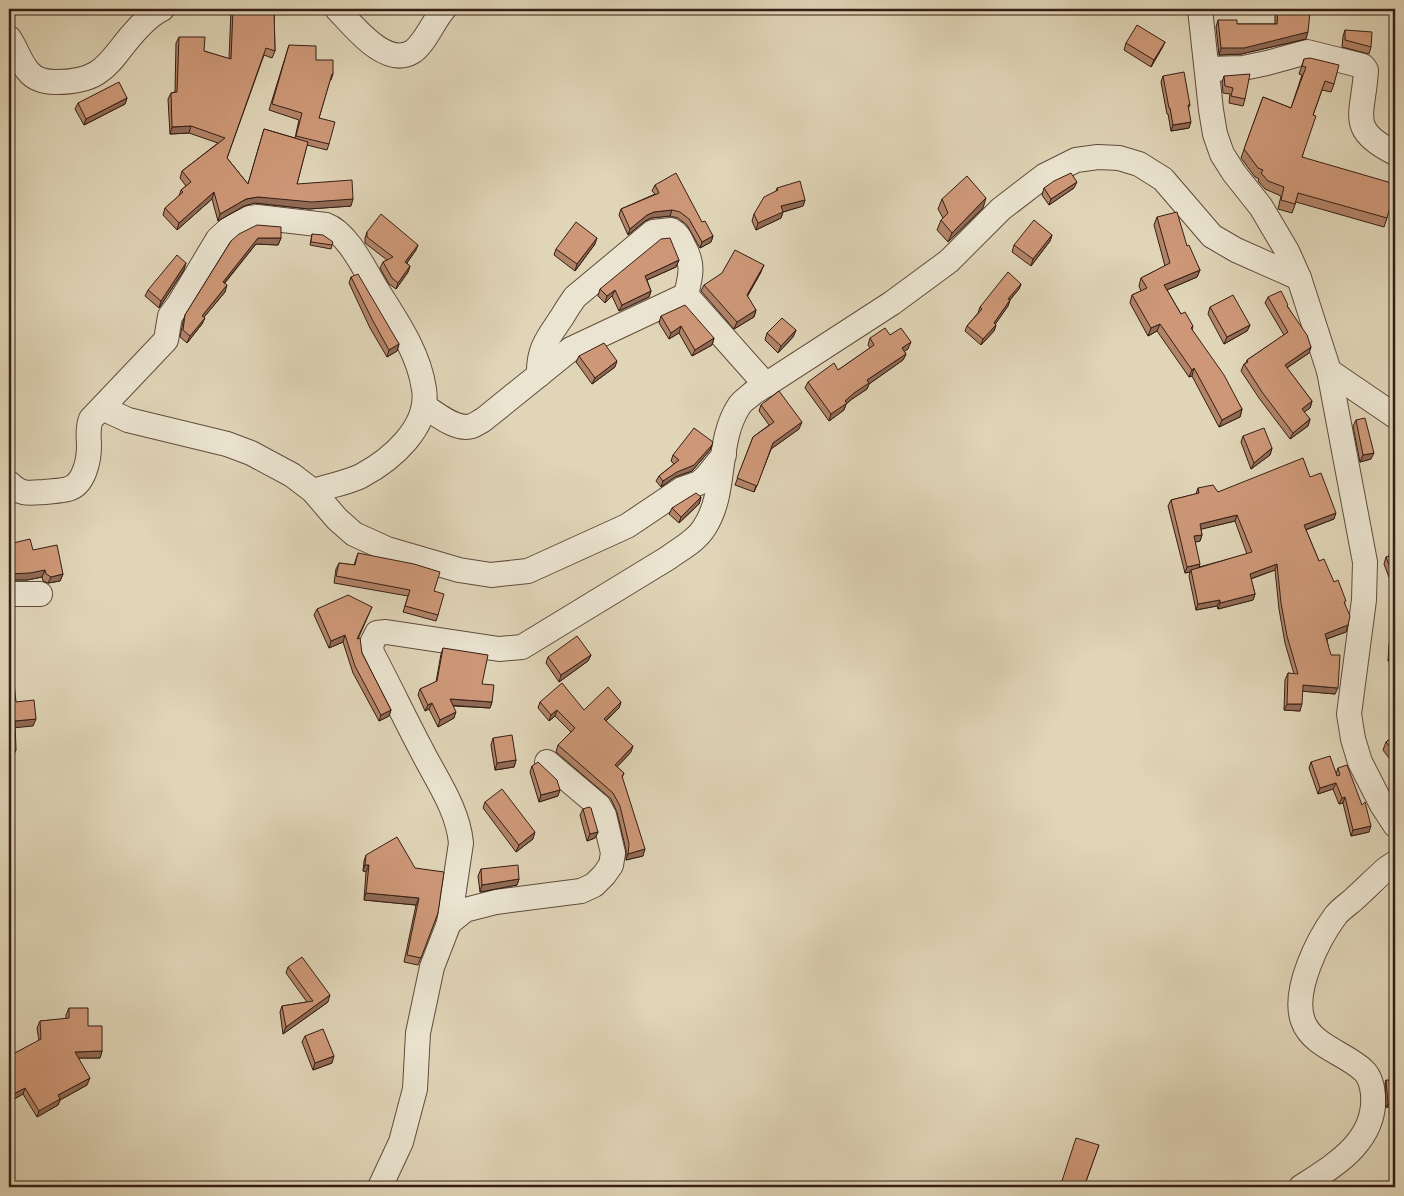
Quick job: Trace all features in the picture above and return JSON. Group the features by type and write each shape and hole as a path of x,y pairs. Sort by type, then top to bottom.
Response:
{"street":[{"path":"9,38 28,71 36,78 46,82 68,82 86,78 106,68 153,12 162,9"},
{"path":"337,9 380,51 391,55 401,55 412,53 419,46 436,18 444,9"},
{"path":"1200,9 1215,134 1222,154 1274,226 1299,278 1329,370 1364,562 1364,600 1349,714 1353,739 1360,762 1382,805 1395,825"},
{"path":"1207,69 1243,68 1308,52 1363,66 1366,70 1361,107 1364,130 1382,147 1395,153"},
{"path":"380,1187 401,1142 415,1089 418,1033 432,967 449,923 461,844 460,830 440,783 421,750 372,653 371,644 378,633 386,632 499,649 522,647 668,558 703,530 713,511 720,488 730,426 740,405 753,393 892,303 949,261 1001,209 1044,176 1076,160 1098,157 1118,158 1139,164 1163,179 1212,236 1236,250 1299,278"},
{"path":"9,483 22,493 68,490 77,484 86,469 89,448 88,426 91,419 166,340 170,316 218,239 229,229 250,218 258,217 326,225 336,229 350,247 397,322 417,362 424,390 424,406 418,425 404,443 359,477 314,491"},
{"path":"539,375 540,356 545,342 569,304 653,232 671,230 678,234 691,264 691,274 686,295"},
{"path":"686,295 766,385"},
{"path":"424,406 454,424 463,427 472,426 483,420 571,350 686,295"},
{"path":"1329,370 1395,416"},
{"path":"102,408 128,420 227,444 252,453 292,475 314,491 336,519 354,534 387,549 459,570 491,575 528,571 627,526 682,489 698,483 706,477 724,454"},
{"path":"9,594 40,594"},
{"path":"449,923 465,910 496,902 581,891 594,885 604,875 610,865 613,853 602,810 546,762"},
{"path":"1301,1187 1338,1163 1355,1148 1374,1110 1370,1078 1364,1070 1320,1042 1308,1032 1302,1020 1301,988 1317,946 1337,914 1395,863"}],"building":[{"path":"233,9 274,9 275,51 266,48 227,158 248,184 264,129 308,142 297,184 352,180 353,199 312,202 258,197 246,199 220,214 214,192 179,223 165,208 191,182 182,171 225,138 191,126 172,127 171,93 177,92 179,37 205,37 204,51 231,59"},
{"path":"1278,9 1310,12 1308,32 1244,48 1221,48 1218,20 1237,20 1237,24 1277,24"},
{"path":"1137,25 1165,42 1154,60 1126,43"},
{"path":"1345,30 1372,32 1371,47 1345,40"},
{"path":"289,45 316,46 316,60 333,60 333,74 319,118 335,122 329,144 296,136 302,113 272,104"},
{"path":"1310,58 1339,65 1334,84 1325,81 1313,115 1316,116 1302,157 1395,184 1387,218 1298,193 1295,204 1281,200 1284,187 1268,181 1261,173 1263,170 1258,168 1244,149 1263,97 1291,108 1306,67 1302,66 1304,59"},
{"path":"1184,72 1191,122 1173,125 1163,76"},
{"path":"1250,74 1245,99 1231,96 1233,88 1225,86 1224,76"},
{"path":"119,82 127,98 86,119 78,103"},
{"path":"676,173 702,222 705,221 713,236 702,242 689,219 680,212 672,210 654,212 647,215 630,229 621,209 659,193 655,185"},
{"path":"1071,173 1077,182 1051,199 1044,188"},
{"path":"967,176 986,198 952,233 941,220 948,213 942,199"},
{"path":"800,181 805,200 781,206 783,212 758,223 754,214 764,197 778,190 777,188"},
{"path":"1177,212 1187,246 1189,245 1200,270 1164,285 1181,314 1185,312 1193,326 1191,328 1224,375 1242,409 1222,420 1194,368 1192,370 1160,324 1151,328 1132,295 1147,288 1141,278 1170,263 1157,217"},
{"path":"381,214 418,245 405,262 410,266 398,283 392,278 383,262 393,257 367,237 367,232"},
{"path":"1034,220 1052,235 1033,259 1014,245"},
{"path":"576,222 597,238 577,264 556,249"},
{"path":"257,225 281,227 281,238 258,238 223,282 227,285 202,316 205,318 190,336 183,330 185,315 231,241 239,234"},
{"path":"312,234 323,235 333,242 332,245 311,242"},
{"path":"670,238 679,260 645,276 651,291 622,305 615,290 607,296 600,289 661,239"},
{"path":"735,250 764,265 747,295 756,310 737,322 704,285 722,273"},
{"path":"177,255 186,263 161,301 148,290"},
{"path":"1008,272 1021,284 1008,299 1010,300 994,323 996,325 983,339 967,326 982,309 980,307"},
{"path":"358,274 399,344 389,350 351,277"},
{"path":"1281,291 1287,306 1307,335 1311,347 1285,365 1312,401 1302,409 1310,419 1293,433 1262,392 1244,364 1288,332 1268,297"},
{"path":"1233,295 1250,325 1227,337 1210,307"},
{"path":"685,305 714,338 695,350 681,326 671,333 661,316"},
{"path":"782,318 796,330 781,346 767,333"},
{"path":"885,328 890,335 901,328 911,342 902,348 906,354 867,380 869,383 854,393 845,401 847,403 831,414 808,382 834,363 838,370 874,345 870,338"},
{"path":"604,343 617,361 595,378 579,356"},
{"path":"779,391 802,422 773,443 757,486 737,478 753,437 774,422 761,405"},
{"path":"1365,418 1374,453 1363,455 1356,420"},
{"path":"694,428 713,442 712,445 694,465 677,472 663,481 659,476 679,460 673,455"},
{"path":"1264,428 1272,448 1254,463 1243,436"},
{"path":"1303,458 1310,477 1321,473 1336,513 1304,525 1319,561 1324,559 1334,582 1338,580 1350,616 1348,625 1325,634 1331,655 1340,655 1338,688 1303,685 1302,704 1287,704 1288,673 1298,674 1287,636 1277,564 1250,574 1255,594 1220,603 1220,600 1198,604 1191,570 1252,552 1237,515 1200,524 1202,535 1194,536 1200,564 1187,567 1171,500 1199,493 1198,488 1213,485 1218,492"},
{"path":"696,493 701,497 681,517 672,508"},
{"path":"30,539 33,550 57,545 63,574 51,577 46,574 45,570 9,574 9,544"},
{"path":"358,553 414,564 440,572 434,591 444,594 438,615 405,606 410,590 336,576 339,563 355,565"},
{"path":"1395,554 1395,581 1386,557"},
{"path":"348,595 372,607 357,639 360,638 362,653 391,710 381,715 355,666 345,635 331,641 317,609"},
{"path":"9,635 16,702 34,700 36,719 15,721 16,750 9,750"},
{"path":"577,636 591,655 561,675 548,657"},
{"path":"1390,641 1395,641 1395,658 1390,658"},
{"path":"443,648 488,655 482,684 494,685 492,702 450,699 456,712 440,720 432,703 428,705 420,689 437,681"},
{"path":"562,683 584,710 608,687 621,702 604,719 633,746 615,765 624,773 622,776 645,849 628,854 629,844 620,806 613,793 558,745 575,728 557,710 551,715 540,702"},
{"path":"512,735 516,760 497,763 493,738"},
{"path":"1395,735 1395,754 1386,742"},
{"path":"1330,756 1337,776 1340,775 1338,768 1347,765 1362,805 1365,802 1371,826 1353,830 1345,797 1342,798 1336,783 1320,788 1311,762"},
{"path":"538,762 557,780 560,790 541,795 532,766"},
{"path":"502,789 535,832 519,845 485,802"},
{"path":"591,808 598,832 590,834 583,809"},
{"path":"397,837 415,868 444,872 438,913 421,958 407,955 419,898 366,893 369,865 365,865 366,855"},
{"path":"518,865 519,879 482,885 481,869"},
{"path":"302,957 330,995 286,1027 282,1006 313,1001 288,967"},
{"path":"69,1008 88,1008 88,1026 102,1026 102,1051 75,1052 90,1078 58,1095 60,1099 39,1111 25,1088 12,1095 9,1090 9,1046 13,1054 41,1039 40,1021 69,1018"},
{"path":"323,1029 334,1056 315,1063 305,1036"},
{"path":"1386,1080 1389,1080 1391,1103 1388,1104"},
{"path":"1076,1138 1099,1145 1085,1184 1081,1183 1081,1187 1060,1187"}]}
